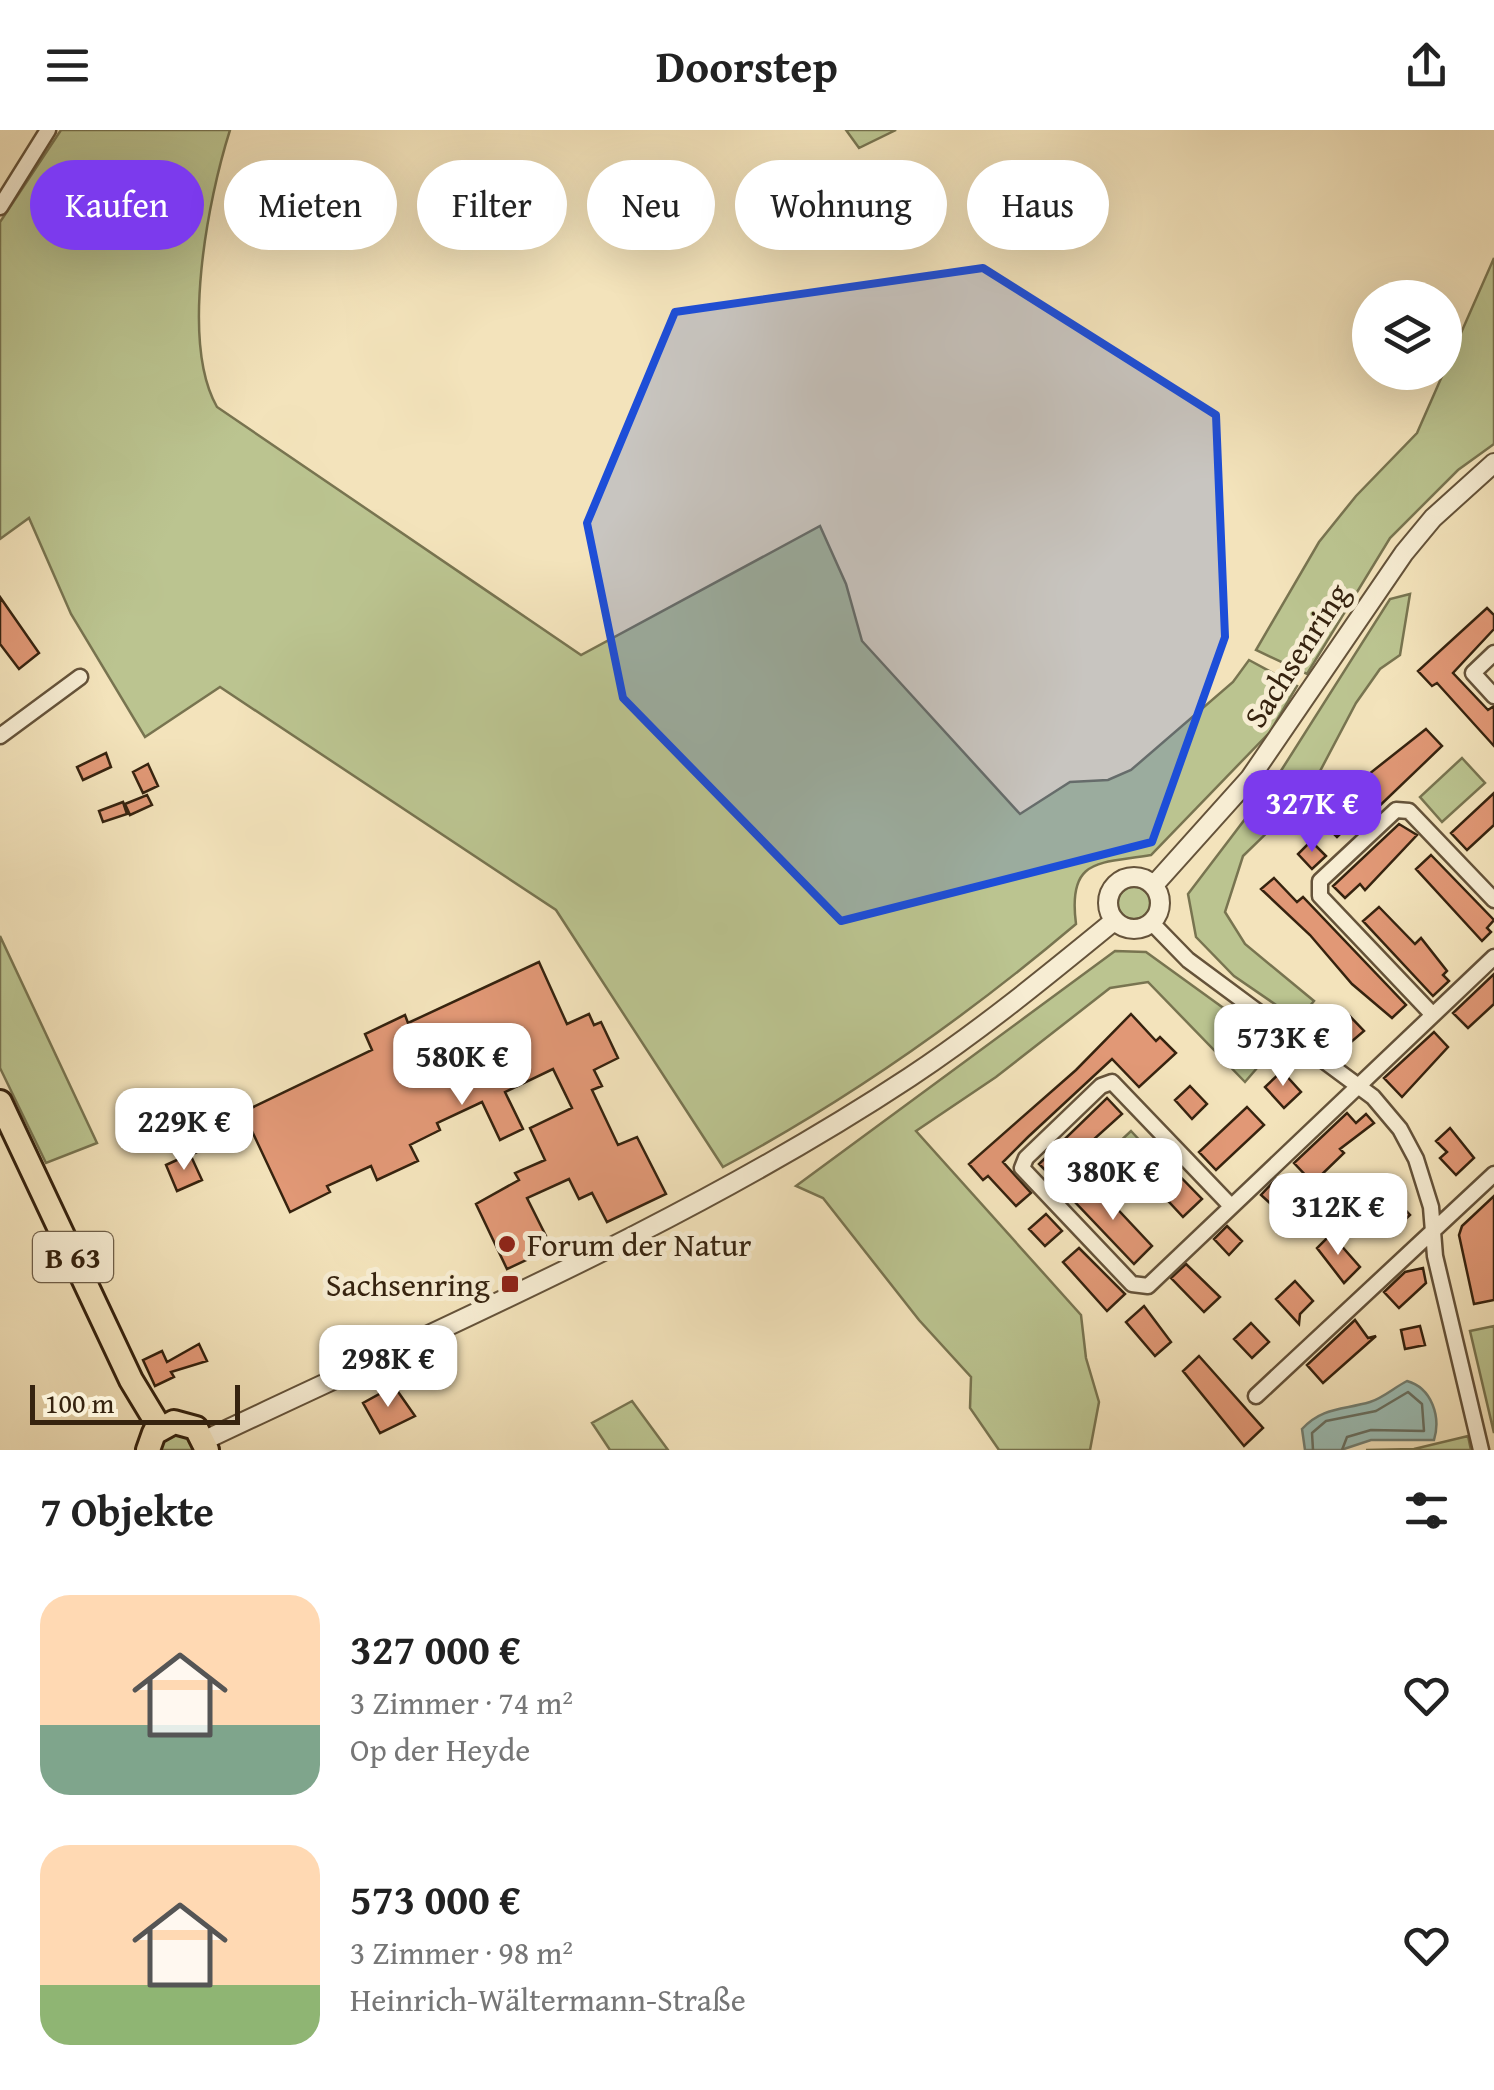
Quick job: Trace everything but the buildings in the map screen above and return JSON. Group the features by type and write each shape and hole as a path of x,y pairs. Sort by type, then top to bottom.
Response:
{"main road":[{"name":"B 63","path":"0,1102 131,1380 160,1428"},
{"path":"148,1450 160,1428 174,1422 189,1424 206,1445"}],"street":[{"path":"0,206 45,131"},
{"name":"Sachsenring","path":"1154,885 1250,778 1395,564 1433,518 1494,463"},
{"path":"1494,653 1473,673 1494,696"},
{"path":"0,736 80,677"},
{"path":"1433,1015 1320,896 1320,882 1396,810 1409,810 1494,900"},
{"path":"1131,877 1154,885 1161,904 1152,923 1133,930 1114,921 1108,906 1116,884 1131,877"},
{"path":"206,1445 570,1269 747,1177 911,1077 1114,921"},
{"path":"1152,923 1188,960 1356,1086 1384,1110 1404,1136 1422,1176 1434,1230 1435,1256 1482,1450"},
{"path":"1230,1205 1112,1082 1101,1086 1026,1158 1022,1168 1139,1287 1148,1286 1494,956"},
{"path":"1256,1396 1494,1174"}],"highlighted area":[{"path":"983,268 1216,415 1225,637 1152,842 841,921 623,698 587,523 675,312"}],"green space":[{"path":"61,130 230,130 204,247 204,160 41,160"},
{"path":"846,130 896,130 859,148"},
{"path":"30,177 30,250 204,250 200,346 206,379 217,407 581,655 820,526 846,584 862,641 1020,814 1070,782 1108,780 1131,770 1233,682 1249,660 1297,686 1270,732 1151,855 1103,863 1083,875 1077,886 1076,924 906,1055 723,1167 556,910 220,687 145,737 71,614 29,518 0,539 0,222"},
{"path":"1494,258 1494,444 1458,470 1390,538 1307,674 1256,650 1319,542 1356,496 1417,433 1436,390 1462,390 1462,331"},
{"path":"1410,594 1400,655 1380,669 1356,703 1309,792 1243,856 1225,912 1245,944 1314,1001 1298,1020 1234,976 1196,937 1188,894 1277,777 1390,599"},
{"path":"1462,758 1485,783 1442,822 1420,797"},
{"path":"1134,887 1146,891 1150,903 1146,915 1134,919 1122,915 1118,903 1122,891"},
{"path":"0,936 97,1143 46,1163 0,1068"},
{"path":"1115,951 1146,952 1276,1046 1245,1082 1148,982 1110,988 996,1077 916,1131 1081,1315 1086,1358 1099,1402 1090,1450 999,1450 970,1408 971,1377 919,1320 823,1198 796,1186"},
{"path":"1131,1131 1146,1147 1155,1139 1166,1151 1127,1187 1101,1159"},
{"path":"1494,1326 1494,1433 1470,1331"},
{"path":"632,1401 668,1450 610,1450 592,1423"},
{"path":"175,1434 187,1436 195,1450 161,1450 164,1440"},
{"path":"1468,1436 1471,1450 1366,1450 1414,1449"}],"water":[{"path":"1407,1381 1423,1390 1432,1404 1434,1440 1371,1440 1341,1450 1305,1450 1302,1429 1317,1417 1375,1400"}],"place":[{"name":"Forum der Natur","path":"507,1244"},
{"name":"Sachsenring","path":"510,1284"}]}
